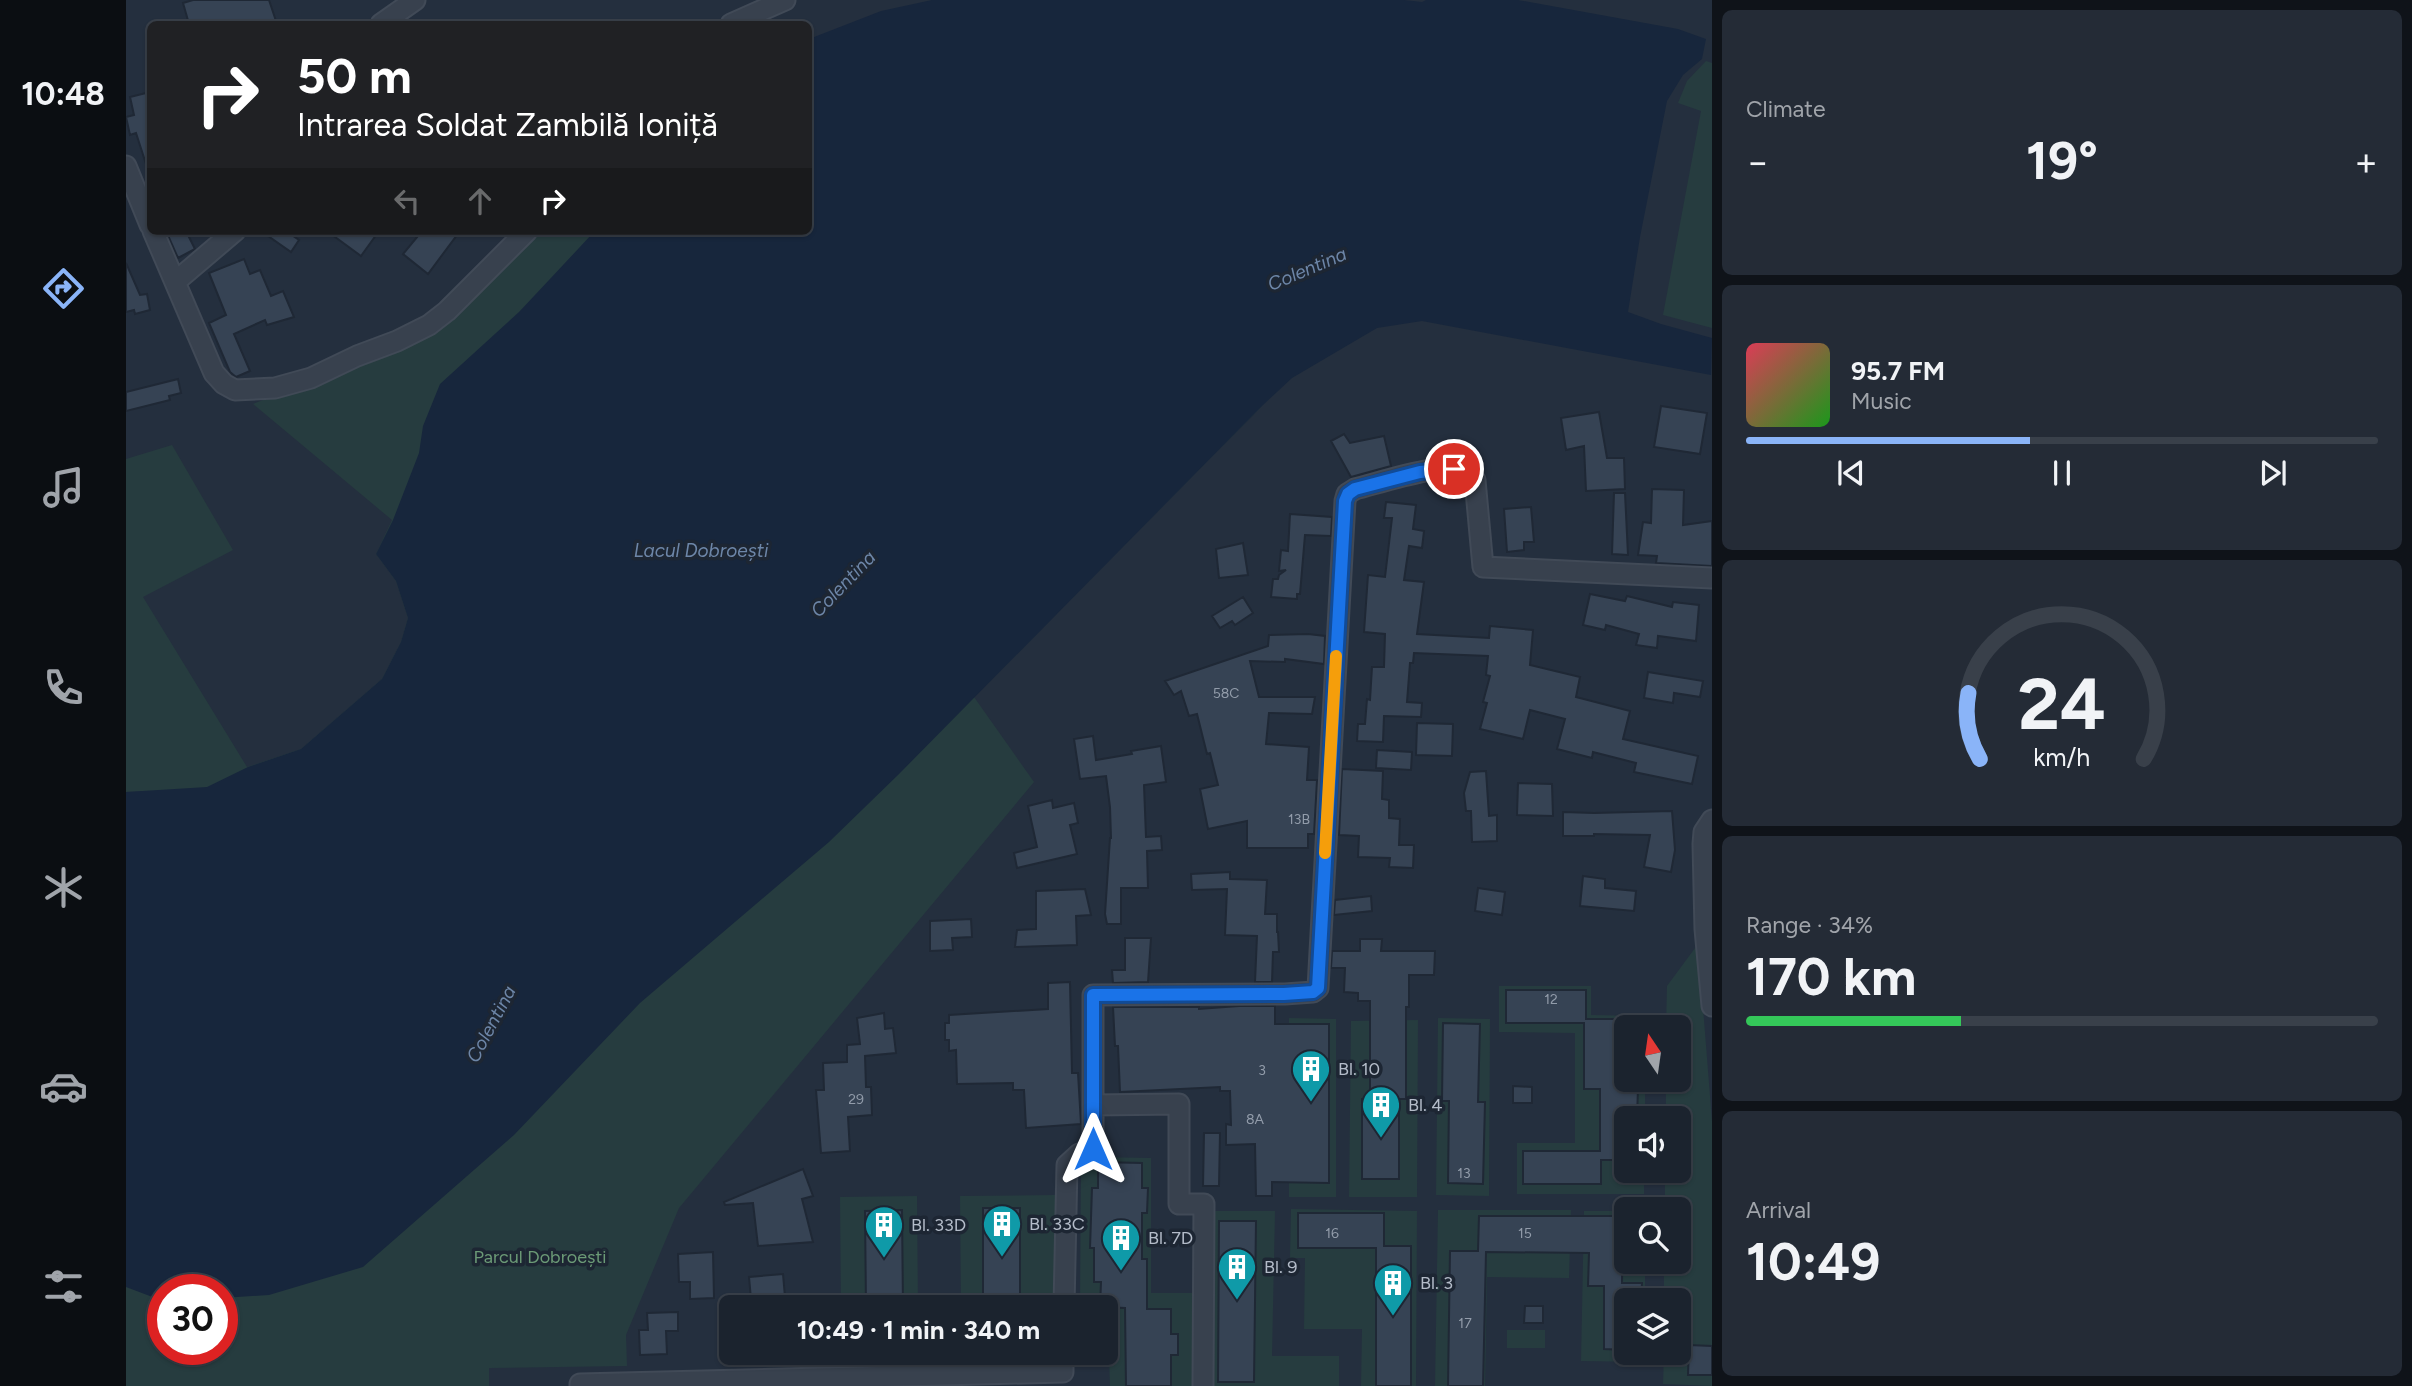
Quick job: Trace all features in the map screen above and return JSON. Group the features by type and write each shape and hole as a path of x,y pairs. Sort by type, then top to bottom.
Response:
{"street":[{"path":"385,21 415,0"},
{"path":"738,21 785,0"},
{"path":"126,166 147,218"},
{"path":"155,235 214,373 224,384 235,390 275,387 311,378 397,341 429,324 447,311 523,235"},
{"path":"175,282 230,235"},
{"path":"1064,1295 1067,1165 1079,1154 1093,1149 1093,995 1284,994 1313,992 1318,988 1345,501 1348,494 1355,489 1420,472 1454,469 1467,472 1475,480 1483,567 1712,578"},
{"path":"1712,820 1704,832 1703,844 1705,929 1712,1006"},
{"path":"1093,1105 1179,1104 1179,1204 1204,1203 1203,1386"},
{"path":"580,1385 1000,1365"}],"green space":[{"path":"1706,61 1712,63 1712,328 1663,315 1701,111 1678,103 1687,81"},
{"path":"526,235 591,235 558,271 601,475 126,936 199,798 151,791 126,792 126,459 172,445 233,550 143,597 247,767 301,749 382,679 401,642 408,618 396,581 376,554 392,520 253,404 434,333"},
{"name":"Parcul Dobroești","path":"1263,405 974,697 1034,782 679,1208 626,1335 627,1366 489,1368 489,1386 126,1386 126,1198 471,1112"},
{"path":"1698,944 1712,1121 1712,1386 1663,1384 1664,1365 1691,1365 1691,1288 1664,1288 1664,1274 1691,1274 1691,1197 1665,1197 1665,1183 1691,1183 1691,1106 1666,1106 1666,1092 1691,1092 1691,1015 1666,1015 1667,986"},
{"path":"1499,986 1591,986 1591,1015 1614,1015 1614,1092 1645,1092 1645,1106 1614,1106 1614,1183 1644,1183 1644,1194 1517,1194 1517,1143 1575,1143 1575,1033 1499,1032"},
{"name":"Bl. 10","path":"1289,1018 1336,1019 1336,1197 1289,1197"},
{"path":"1438,1018 1490,1019 1489,1196 1436,1195"},
{"path":"1418,1020 1417,1197 1349,1197 1351,1021"},
{"name":"Bl. 7D","path":"1093,1157 1151,1158 1151,1293 1196,1293 1196,1386 1110,1386 1109,1365 1118,1365 1118,1295 1080,1295 1081,1165"},
{"path":"1055,1195 1055,1295 961,1295 960,1196"},
{"path":"917,1196 918,1295 841,1295 840,1197"},
{"path":"1291,1209 1417,1211 1416,1386 1361,1386 1362,1329 1304,1329 1305,1258 1290,1258"},
{"path":"1438,1210 1571,1210 1569,1278 1487,1277 1485,1386 1435,1386"},
{"path":"1213,1211 1275,1211 1272,1356 1339,1356 1339,1386 1211,1386"},
{"path":"1584,1211 1614,1211 1614,1274 1645,1274 1645,1288 1614,1288 1614,1362 1581,1361"},
{"path":"1507,1330 1545,1330 1545,1348 1507,1348"}],"water":[{"name":"Lacul Dobroești","path":"932,0 1518,0 1678,29 1706,39 1702,59 1683,75 1667,101 1628,312 1712,338 1711,375 1422,321 1377,328 1292,378 829,842 640,1003 514,1135 363,1267 269,1295 238,1297 238,1274 147,1274 147,1295 126,1287 126,792 207,787 248,767 301,749 382,679 401,642 408,618 396,581 376,554 393,520 419,453 423,426 440,384 519,312 591,235 812,235 812,38 881,11"}],"building":[{"path":"193,0 269,0 276,21 188,21 183,3"},
{"path":"147,93 147,167 136,133 130,135 126,117 134,115 130,97"},
{"path":"168,235 188,235 195,249 178,258"},
{"path":"267,235 292,235 299,240 291,252"},
{"path":"332,235 376,235 361,256"},
{"path":"419,235 457,235 428,274 403,254"},
{"path":"244,259 250,274 260,270 271,296 283,291 294,317 267,325 265,320 234,334 250,371 236,377 230,372 209,323 226,315 209,273"},
{"path":"126,263 140,295 147,294 150,310 135,314 134,310 126,312"},
{"path":"178,379 181,393 169,396 170,400 126,411 126,392"},
{"path":"1661,406 1707,413 1700,454 1654,447"},
{"path":"1599,412 1607,458 1624,458 1625,489 1586,491 1584,446 1566,450 1561,418"},
{"path":"1344,434 1350,443 1384,436 1391,466 1351,477 1331,441"},
{"path":"1652,489 1684,490 1683,525 1712,521 1712,566 1656,563 1657,556 1638,555 1643,522 1651,523"},
{"path":"1614,493 1625,493 1628,555 1612,554"},
{"path":"1386,502 1416,505 1413,529 1424,531 1422,548 1409,546 1404,580 1424,582 1417,634 1489,638 1490,626 1533,630 1530,665 1580,677 1576,697 1630,711 1623,739 1698,756 1692,784 1634,772 1636,763 1593,752 1592,758 1557,749 1565,719 1530,710 1523,739 1480,729 1490,676 1486,675 1488,656 1414,653 1413,663 1410,663 1407,702 1422,703 1421,717 1384,716 1383,742 1357,741 1358,724 1365,724 1367,699 1370,700 1372,667 1384,667 1385,634 1364,632 1368,575 1385,577 1392,518 1384,518"},
{"path":"1531,507 1534,542 1524,542 1524,550 1507,552 1504,509"},
{"path":"1290,514 1332,517 1331,536 1305,535 1300,594 1297,594 1297,599 1271,597 1273,579 1278,579 1286,570 1279,571 1281,550 1288,551"},
{"path":"1243,543 1248,575 1219,578 1216,549"},
{"path":"1590,594 1625,601 1627,596 1672,607 1673,602 1699,605 1696,641 1658,636 1657,648 1636,645 1639,634 1606,625 1605,630 1583,625"},
{"path":"1243,597 1253,613 1235,625 1232,621 1220,628 1212,616"},
{"path":"1269,635 1325,636 1324,664 1285,659 1285,662 1250,661 1259,697 1315,697 1312,714 1269,713 1266,744 1309,747 1307,780 1317,780 1314,834 1308,834 1308,848 1247,848 1247,821 1208,829 1200,789 1218,785 1210,753 1207,754 1197,714 1189,716 1181,691 1174,695 1165,681 1268,646"},
{"path":"1648,672 1703,681 1700,697 1674,693 1673,703 1644,698"},
{"path":"1417,723 1453,724 1452,756 1416,755"},
{"path":"1093,736 1096,760 1161,746 1166,782 1144,785 1146,837 1161,836 1162,850 1147,851 1148,888 1121,888 1121,924 1107,924 1105,914 1111,838 1106,776 1080,779 1074,739"},
{"path":"1377,750 1412,752 1411,770 1376,768"},
{"path":"1342,769 1383,771 1382,799 1389,800 1389,818 1400,819 1399,845 1414,845 1413,868 1389,867 1390,858 1358,857 1359,836 1339,835"},
{"path":"1486,771 1489,816 1497,815 1497,841 1472,842 1471,811 1466,811 1464,793 1470,772"},
{"path":"1518,783 1552,784 1553,816 1517,815"},
{"path":"1052,800 1053,808 1074,803 1078,823 1070,825 1077,854 1017,868 1014,853 1037,847 1028,806"},
{"path":"1672,811 1675,850 1671,872 1644,867 1650,835 1563,836 1563,812"},
{"path":"1230,872 1230,879 1267,880 1265,914 1277,914 1279,952 1273,952 1272,982 1255,982 1257,936 1225,935 1227,889 1192,890 1191,874"},
{"path":"1583,876 1605,879 1605,888 1636,891 1634,911 1580,906"},
{"path":"1478,888 1505,892 1502,915 1475,911"},
{"path":"1085,889 1091,915 1076,916 1077,945 1015,947 1017,930 1036,929 1036,891"},
{"path":"1371,896 1372,911 1334,915 1335,900"},
{"path":"971,919 972,937 952,938 953,950 930,951 930,921"},
{"path":"1125,938 1151,938 1148,982 1113,983 1112,970 1125,970"},
{"path":"1360,939 1382,939 1381,951 1435,951 1434,975 1409,975 1409,1007 1406,1007 1406,1099 1399,1099 1399,1179 1362,1179 1362,1099 1370,1099 1370,1001 1358,1001 1358,993 1344,992 1345,968 1331,968 1332,951 1360,951"},
{"path":"1070,982 1072,1073 1078,1073 1081,1124 1026,1128 1024,1090 1013,1090 1013,1083 957,1084 956,1050 949,1051 949,1040 945,1040 945,1023 949,1023 949,1015 1048,1009 1048,983"},
{"path":"1506,990 1586,990 1586,1019 1614,1019 1614,1092 1638,1092 1637,1106 1614,1106 1614,1160 1601,1160 1601,1184 1523,1184 1523,1151 1600,1151 1600,1089 1584,1089 1584,1023 1506,1023"},
{"path":"1275,1006 1275,1024 1329,1024 1329,1183 1272,1182 1272,1196 1256,1196 1255,1144 1226,1145 1226,1124 1231,1125 1230,1091 1220,1091 1220,1087 1120,1092 1113,1007 1199,1009"},
{"path":"884,1013 885,1029 893,1028 896,1053 865,1056 866,1087 871,1087 872,1115 848,1117 850,1151 821,1153 816,1090 824,1090 823,1063 847,1062 847,1045 860,1044 857,1018"},
{"path":"1443,1023 1480,1024 1478,1102 1485,1102 1483,1184 1448,1183 1449,1101 1442,1101"},
{"path":"1513,1086 1532,1087 1532,1103 1513,1103"},
{"path":"1204,1133 1220,1133 1219,1186 1203,1186"},
{"name":"Bl. 7D","path":"1098,1162 1142,1163 1142,1188 1148,1188 1147,1213 1142,1213 1142,1259 1147,1259 1147,1309 1171,1309 1171,1334 1178,1334 1178,1355 1171,1355 1171,1386 1126,1386 1125,1308 1118,1308 1118,1295 1100,1295 1101,1282 1094,1282 1094,1248 1090,1248 1092,1188 1098,1188"},
{"path":"803,1169 813,1196 802,1199 813,1242 758,1246 753,1203 725,1205 724,1202"},
{"name":"Bl. 33C","path":"983,1208 1020,1208 1020,1295 983,1295"},
{"name":"Bl. 33D","path":"902,1210 903,1295 866,1295 865,1211"},
{"name":"Bl. 3","path":"1298,1213 1384,1213 1384,1246 1411,1246 1411,1386 1376,1386 1376,1248 1298,1248"},
{"path":"1479,1216 1614,1216 1614,1274 1622,1274 1622,1283 1642,1283 1642,1288 1614,1288 1614,1349 1604,1349 1604,1286 1588,1286 1589,1253 1486,1252 1483,1386 1448,1386 1450,1251 1478,1251"},
{"name":"Bl. 9","path":"1219,1221 1256,1221 1254,1382 1218,1382"},
{"path":"713,1252 714,1298 690,1299 690,1282 679,1282 678,1254"},
{"path":"783,1274 785,1295 751,1295 749,1277"},
{"path":"1525,1306 1543,1306 1543,1323 1524,1323"},
{"path":"678,1312 678,1331 666,1331 667,1354 640,1355 639,1330 648,1330 647,1313"},
{"path":"1691,1345 1712,1346 1712,1375 1688,1375"}],"slow traffic":[{"path":"1325,853 1336,656"}],"place":[{"name":"Bl. 10","path":"1311,1103"},
{"name":"Bl. 4","path":"1381,1139"},
{"name":"Bl. 33C","path":"1002,1258"},
{"name":"Bl. 33D","path":"884,1259"},
{"name":"Bl. 7D","path":"1121,1272"},
{"name":"Bl. 9","path":"1237,1301"},
{"name":"Bl. 3","path":"1393,1317"}],"route":[{"path":"1093,1149 1093,995 1284,994 1313,992 1318,988 1345,501 1348,494 1355,489 1420,472 1454,469"}],"water label":[{"name":"Colentina","path":"1307,269"},
{"name":"Colentina","path":"843,584"},
{"name":"Colentina","path":"491,1024"}]}
